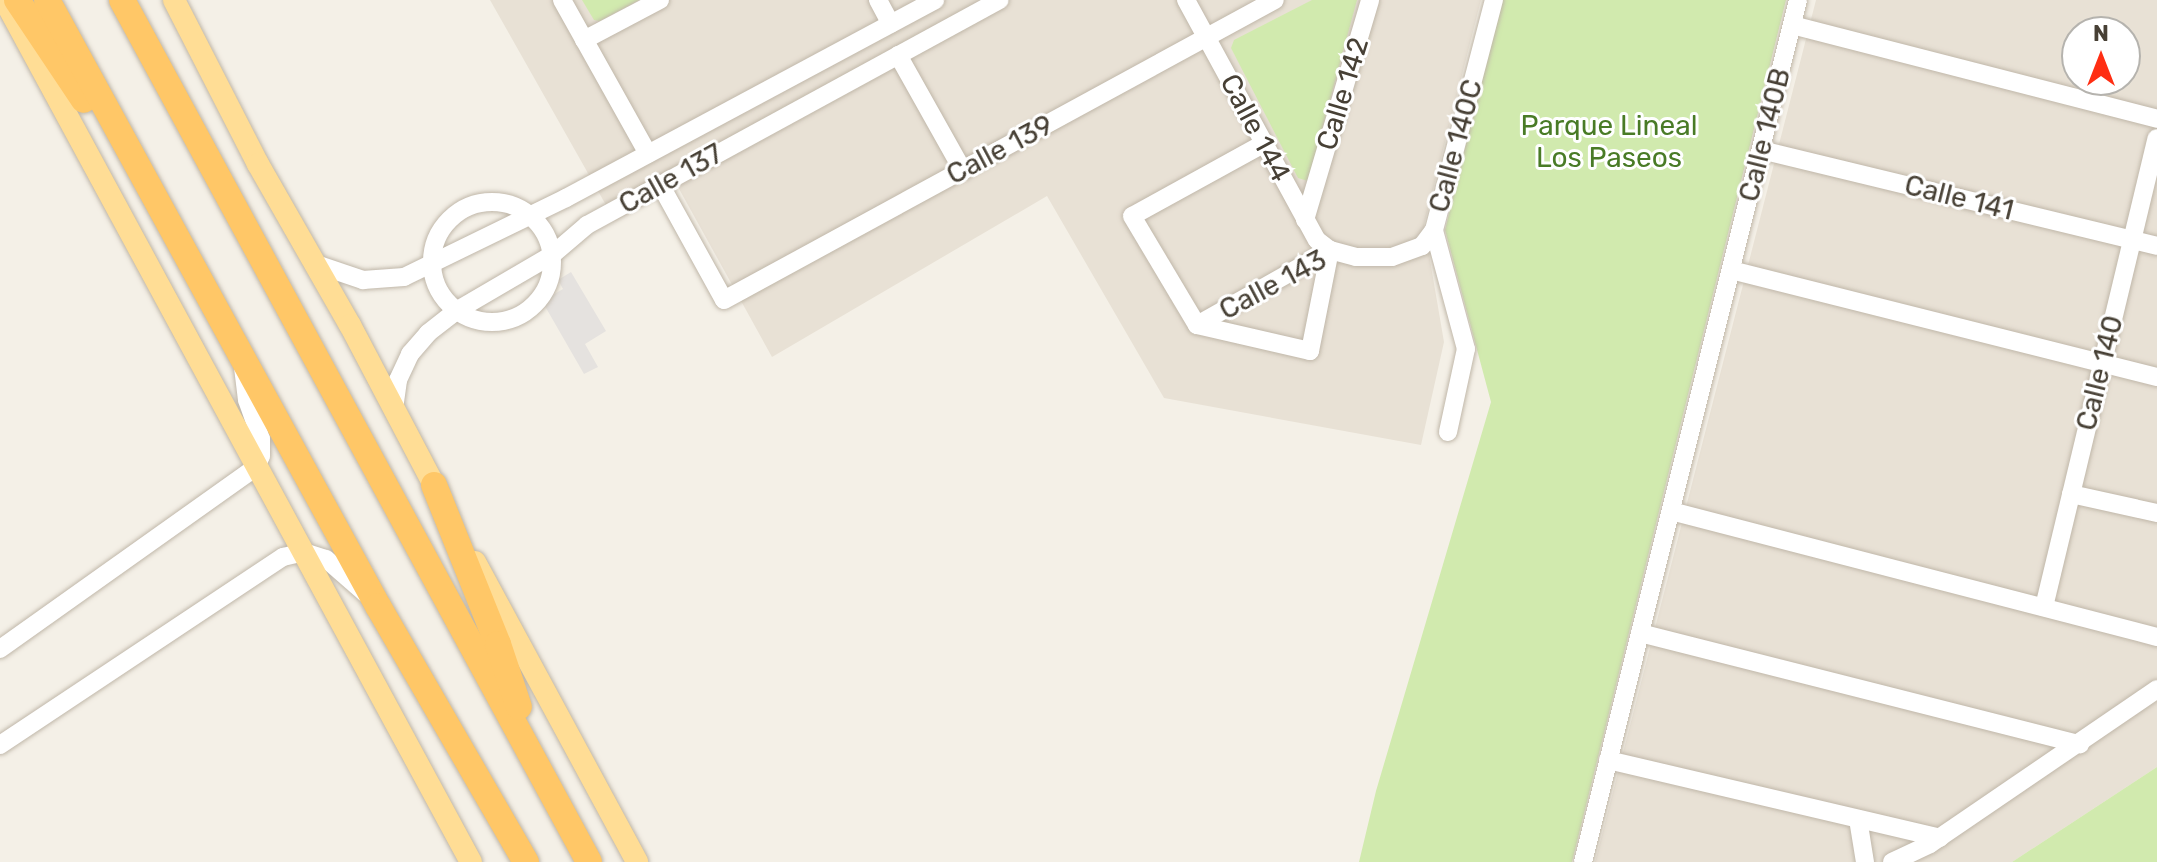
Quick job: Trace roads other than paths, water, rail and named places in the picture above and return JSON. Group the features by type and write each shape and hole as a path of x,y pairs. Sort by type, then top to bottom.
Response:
{"highway":[{"path":"17,0 87,105 115,126"},
{"path":"47,0 378,606 526,862"},
{"path":"122,0 589,862"},
{"path":"434,485 498,644 540,772"},
{"path":"501,862 508,830"}],"main road":[{"path":"5,0 471,862"},
{"path":"174,0 258,164 316,264 637,862"}],"street":[{"path":"562,0 648,154"},
{"path":"584,40 660,0"},
{"path":"878,0 891,24"},
{"name":"Calle 137","path":"316,264 344,276 372,281 404,277 648,154 935,0"},
{"name":"Calle 137","path":"394,409 398,380 410,354 428,333 456,311 552,255 587,225 999,0"},
{"name":"Calle 144","path":"1186,0 1305,220 1317,240 1330,250"},
{"name":"Calle 139","path":"660,184 724,300 1275,0"},
{"name":"Calle 140C","path":"1448,432 1466,349 1434,230 1494,0"},
{"name":"Calle 140B","path":"1583,862 1798,0"},
{"name":"Calle 142","path":"1305,220 1368,6"},
{"path":"1792,25 2157,119"},
{"path":"898,55 963,171"},
{"path":"803,71 820,98"},
{"name":"Calle 140","path":"2044,607 2157,138"},
{"path":"1263,144 1132,216 1197,325 1310,351 1330,250"},
{"name":"Calle 141","path":"1761,150 2157,246"},
{"path":"493,202 512,206 529,215 540,226 552,255 551,275 544,293 522,313 494,322 474,320 456,311 435,282 432,264 434,245 443,228 456,214 474,205 493,202"},
{"name":"Calle 143","path":"1197,325 1330,250 1356,257 1402,255 1422,246 1434,230"},
{"path":"1731,270 2157,377"},
{"path":"0,649 256,467 261,456 261,439 247,400 242,358"},
{"path":"2071,494 2157,513"},
{"path":"1671,511 2157,637"},
{"path":"0,745 283,557 304,552 326,559 378,606"},
{"path":"1640,633 2080,744"},
{"path":"1892,862 1940,838 2157,689"},
{"path":"1608,760 1940,838"},
{"path":"1858,819 1865,862"}],"park label":[{"name":"Parque Lineal Los Paseos","path":"1609,142"}]}
